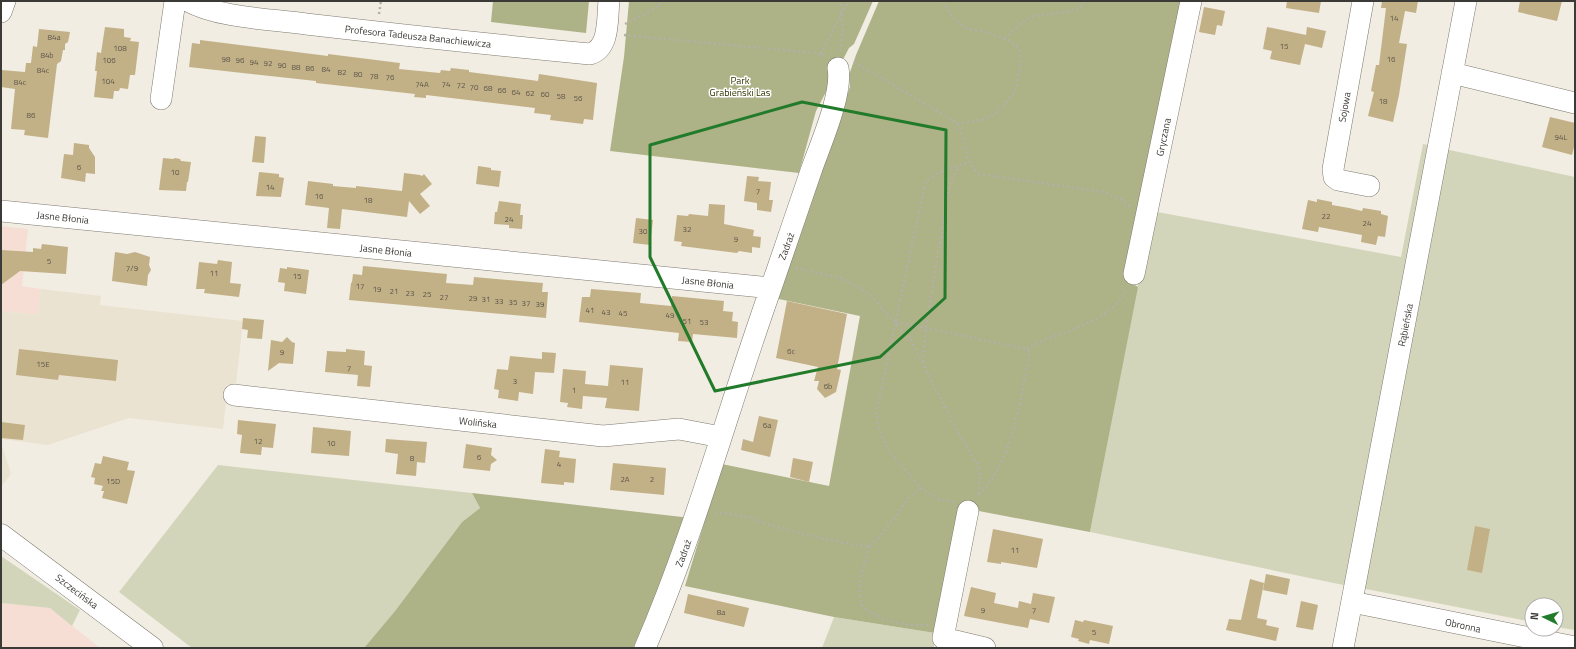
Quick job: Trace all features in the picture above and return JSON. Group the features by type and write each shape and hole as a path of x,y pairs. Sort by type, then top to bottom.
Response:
{"main road":[{"name":"Szczecińska","path":"1,535 152,648"}],"street":[{"path":"1,12 6,1"},
{"path":"161,99 175,1"},
{"name":"Profesora Tadeusza Banachiewicza","path":"188,1 205,9 232,14 375,32 590,54 597,52 603,45 609,1"},
{"name":"Gryczana","path":"1134,274 1191,1"},
{"name":"Sojowa","path":"1364,1 1333,169 1334,177 1338,180 1369,186"},
{"name":"Rąbieńska","path":"1343,648 1466,1"},
{"name":"Zadraż","path":"645,648 699,509 721,437 826,129 840,76 839,64"},
{"path":"1452,73 1575,103"},
{"name":"Jasne Błonia","path":"1,211 771,288"},
{"name":"Wolińska","path":"234,395 603,436 679,429 721,437"},
{"path":"972,505 944,632 985,648"},
{"name":"Obronna","path":"1352,602 1520,643 1575,647"}],"path":[{"path":"605,34 658,6 662,1"},
{"path":"839,64 843,31 841,1"},
{"path":"821,54 849,1"},
{"path":"944,1 944,4 955,20 966,28 983,31 1005,39 1015,44 1020,52 1021,64 1014,94 995,114 985,119 957,124"},
{"path":"1005,39 1016,26 1026,20 1040,15 1066,13 1079,9 1085,1"},
{"path":"605,34 821,54 839,64 853,62 957,124 961,129 964,150 973,170 979,174 1104,192 1120,199 1132,207 1144,226"},
{"path":"970,162 935,175 924,184 876,414 880,431 888,450 921,488 938,499 972,505"},
{"path":"923,363 924,339 947,193 954,173 959,166"},
{"path":"779,264 841,278 868,293 911,340 956,429 978,465 980,475 972,505"},
{"path":"896,322 1027,349 1039,342 1069,332 1102,315 1125,294 1134,274"},
{"path":"972,505 999,468 1008,443 1016,419 1030,352 1027,349"},
{"path":"699,509 728,515 749,517 766,524 820,538 861,546 869,546 877,540 898,514 909,497 921,488"},
{"path":"869,546 860,582 861,604 869,612 885,620 944,632"}],"highlighted area":[{"path":"802,102 946,130 945,298 880,357 715,391 650,257 650,145"}],"shaded area":[{"path":"1,226 28,229 22,286 41,289 37,315 1,311"},
{"path":"41,289 101,296 100,305 243,321 236,385 228,385 223,429 129,418 48,445 1,439 1,311 37,315"},
{"path":"1,443 11,474 1,487"},
{"path":"1,603 50,608 100,648 1,648"}],"green space":[{"path":"493,1 589,1 586,33 491,22"},
{"name":"Park Grabieński Las","path":"629,1 873,1 854,44 849,48 816,111 799,173 610,151 624,57"},
{"path":"879,1 1184,1 1125,279 1138,287 1090,532 963,508 935,633 834,617 685,586 722,464 829,486 860,316 774,298 850,87 849,75 856,55"},
{"path":"1423,144 1432,146 1348,586 1090,532 1152,211 1401,257"},
{"path":"1445,149 1575,177 1575,630 1564,628 1564,597 1524,597 1524,620 1361,588"},
{"path":"218,465 472,493 480,508 462,522 395,611 364,648 192,648 119,592"},
{"path":"472,493 691,518 661,597 633,648 364,648 395,611 462,522 480,508"},
{"path":"1,556 80,610 72,626 50,608 1,603"},
{"path":"834,617 935,633 934,647 936,648 822,648"}],"building":[{"path":"1287,1 1321,1 1319,13 1286,8"},
{"path":"1382,1 1418,1 1416,13 1405,11 1399,43 1407,44 1393,122 1368,116 1374,92 1371,91 1376,65 1379,65 1386,8 1381,8"},
{"path":"1520,1 1562,1 1557,21 1518,12"},
{"path":"1204,7 1225,11 1222,26 1217,25 1215,35 1199,32"},
{"path":"105,27 124,29 124,37 131,38 130,41 139,42 135,75 130,75 128,89 120,88 119,91 114,91 113,99 94,97 97,71 95,71 97,52 101,53"},
{"path":"1267,27 1306,35 1307,27 1326,31 1322,48 1305,44 1300,65 1270,59 1272,51 1263,49"},
{"path":"39,29 70,32 68,42 65,44 65,50 63,50 61,61 57,64 48,138 24,135 25,130 11,129 15,89 1,87 1,70 25,72 26,63 31,63 33,46 37,47"},
{"path":"200,40 328,56 328,54 400,63 399,69 440,73 441,70 450,71 451,68 469,70 469,72 538,81 539,74 597,83 593,120 584,119 583,124 550,120 551,115 534,113 535,108 426,95 426,98 414,97 415,94 189,67 192,43 200,44"},
{"path":"1550,117 1575,123 1575,143 1572,155 1542,147"},
{"path":"255,136 266,137 264,163 252,162"},
{"path":"74,143 89,145 89,148 95,157 95,174 86,173 85,182 61,178 64,154 73,155"},
{"path":"163,158 175,158 180,159 181,161 191,162 186,191 159,190"},
{"path":"478,166 501,171 499,187 476,184"},
{"path":"259,172 279,174 279,177 284,178 281,197 256,196"},
{"path":"404,173 422,176 424,174 432,184 420,194 430,206 420,214 409,201 407,217 342,209 340,229 327,228 329,208 305,205 308,181 333,184 333,186 356,188 356,186 402,191"},
{"path":"747,176 759,177 758,181 771,182 769,200 773,200 771,212 757,210 757,203 744,201"},
{"path":"1317,199 1332,202 1332,205 1362,211 1363,208 1381,211 1381,214 1388,216 1385,237 1378,236 1376,245 1361,242 1362,235 1319,227 1318,232 1302,229 1308,200 1317,202"},
{"path":"499,201 521,204 520,215 523,215 522,229 509,228 509,225 494,224 495,212 497,212"},
{"path":"709,204 725,205 724,224 754,230 753,236 761,237 760,248 752,247 752,253 739,251 737,253 681,246 682,242 674,241 677,215 688,216 689,214 708,216"},
{"path":"636,218 653,220 650,245 633,243"},
{"path":"42,244 68,247 66,274 20,271 1,285 1,250 33,252 33,248 41,249"},
{"path":"115,252 127,254 135,252 150,257 149,265 151,270 148,275 147,286 112,281"},
{"path":"218,260 232,262 230,283 241,284 239,297 204,293 205,289 196,289 199,262 217,264"},
{"path":"363,266 447,274 446,283 473,285 474,277 543,283 542,292 548,292 546,318 349,300 353,274 362,275"},
{"path":"287,267 309,270 306,294 284,291 285,283 278,282 280,268 287,269"},
{"path":"591,289 641,293 640,303 671,306 672,296 724,301 723,311 733,312 732,321 738,322 737,338 693,334 692,342 678,341 679,333 579,322 582,297 590,297"},
{"path":"787,301 847,314 837,369 841,370 836,392 825,398 817,389 819,381 814,381 818,367 776,358"},
{"path":"243,318 264,320 262,339 247,338 248,330 242,329"},
{"path":"287,337 295,343 293,364 279,363 268,371 271,340 282,342"},
{"path":"19,349 118,360 116,381 59,375 58,380 16,375"},
{"path":"346,349 365,351 364,365 372,366 370,387 357,386 358,375 325,372 327,351 346,352"},
{"path":"542,352 556,353 554,373 535,372 533,394 519,392 518,401 498,398 499,390 494,389 497,369 508,370 510,356 542,359"},
{"path":"610,365 643,368 639,411 605,408 607,398 583,396 582,409 567,407 568,403 560,402 563,369 586,371 585,384 608,386"},
{"path":"759,416 778,420 770,457 741,450 743,439 753,442"},
{"path":"238,420 276,424 273,448 262,447 261,455 240,453 242,435 237,434"},
{"path":"1,422 25,425 23,440 1,438"},
{"path":"313,427 351,431 349,456 311,453"},
{"path":"386,439 427,442 425,463 417,462 416,476 396,474 398,454 385,452"},
{"path":"466,444 492,448 491,455 497,460 491,464 490,471 463,468"},
{"path":"545,449 560,451 559,457 576,459 574,483 564,482 564,485 541,483"},
{"path":"103,456 129,462 127,470 135,471 127,504 102,498 104,491 101,491 103,486 94,484 95,478 91,477 95,463 101,464"},
{"path":"793,458 813,462 809,482 790,477"},
{"path":"613,463 666,468 664,495 610,490"},
{"path":"1475,526 1490,529 1482,573 1467,570"},
{"path":"993,529 1043,539 1037,568 1001,562 1001,564 987,562"},
{"path":"1266,574 1290,579 1287,595 1263,590"},
{"path":"1250,579 1264,583 1257,618 1267,620 1266,625 1279,628 1276,641 1226,630 1229,619 1241,620"},
{"path":"971,587 996,593 994,603 1018,608 1019,601 1031,604 1033,593 1055,597 1049,623 1030,619 1028,628 964,616"},
{"path":"688,594 749,608 744,627 684,613"},
{"path":"1301,601 1318,605 1313,630 1296,627"},
{"path":"1075,620 1083,622 1084,620 1113,626 1109,644 1090,640 1089,644 1071,637"}]}
